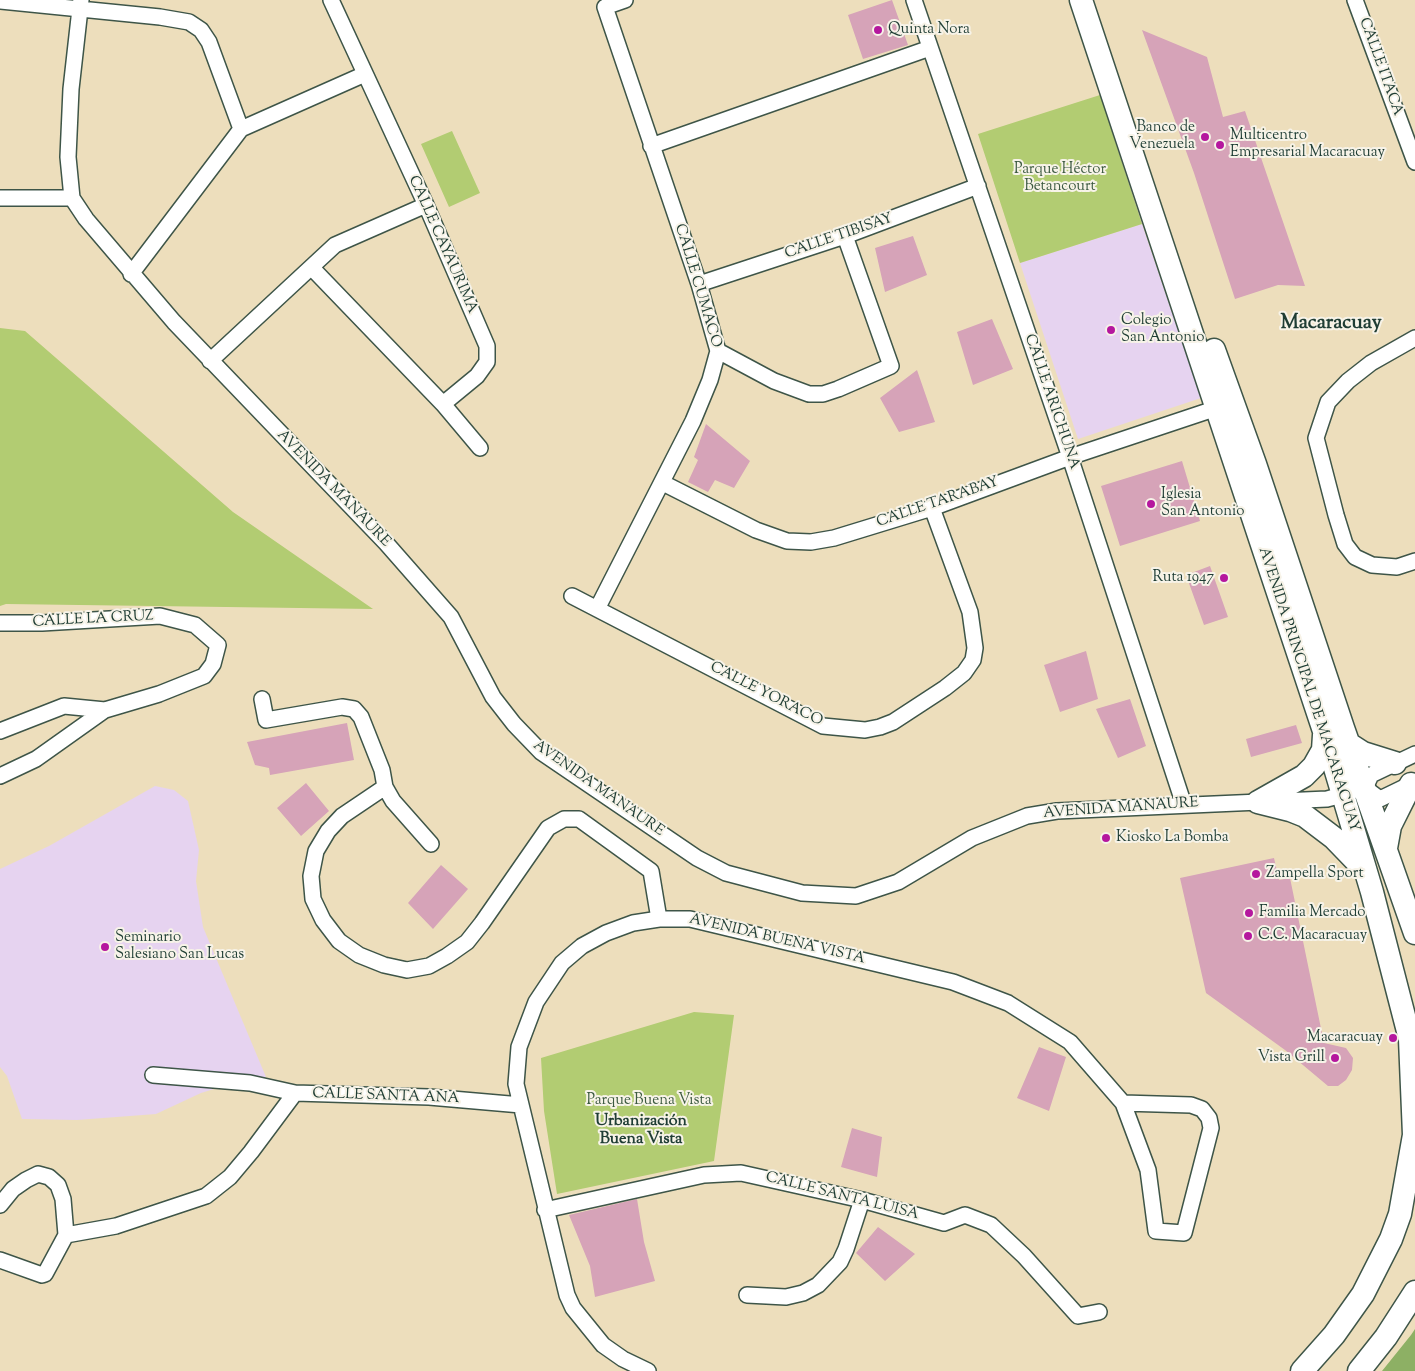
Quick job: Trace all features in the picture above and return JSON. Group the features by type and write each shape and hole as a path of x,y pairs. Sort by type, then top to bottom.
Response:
{"street":[{"name":"CALLE CAYAURIMA","path":"331,0 426,205 487,346 487,362 477,376 442,404"},
{"path":"599,3 624,0"},
{"name":"CALLE ARICHUNA","path":"914,0 1070,457 1184,805"},
{"name":"AVENIDA PRINCIPAL DE MACARACUAY","path":"1081,0 1324,732 1372,892 1407,1022 1412,1058 1414,1135 1408,1179 1400,1214 1391,1239 1370,1281 1350,1314 1302,1371"},
{"name":"AVENIDA PRINCIPAL DE MACARACUAY","path":"1096,0 1349,744 1415,932"},
{"name":"CALLE ITACA","path":"1355,0 1415,162"},
{"path":"0,1 81,5 189,22 201,30 209,42 241,129"},
{"name":"CALLE CUMACO","path":"597,609 693,421 718,351 699,284 599,3"},
{"name":"AVENIDA MANAURE","path":"81,5 71,89 68,157 72,198 86,219 132,274 210,361 386,543 451,617 493,697 541,752 697,858 726,872 802,893 856,896 898,882 972,838 1027,816 1057,811 1327,799 1365,788"},
{"path":"651,146 930,48"},
{"path":"132,274 241,129 364,74"},
{"name":"CALLE TIBISAY","path":"699,284 845,236 978,186"},
{"path":"0,198 72,198"},
{"path":"210,361 312,268 334,245 426,205"},
{"path":"718,351 774,381 809,394 823,394 838,389 891,366 845,236"},
{"path":"312,268 442,404 480,448"},
{"path":"1415,338 1372,363 1348,381 1328,402 1316,438 1345,544 1355,557 1372,565 1397,567 1415,561"},
{"name":"CALLE TARABAY","path":"663,483 756,530 787,541 811,542 834,538 932,508 1070,457 1217,408"},
{"name":"CALLE YORACO","path":"572,596 823,726 855,730 880,727 893,722 945,688 964,673 973,660 975,648 970,612 932,508"},
{"name":"CALLE LA CRUZ","path":"0,623 42,623 160,616 195,625 218,645 213,664 204,676 159,694 105,710"},
{"path":"262,699 266,720 342,707 354,709 361,717 376,753 385,787 392,801 431,844"},
{"path":"0,731 64,706 105,710"},
{"path":"0,776 36,759 105,710"},
{"path":"1258,802 1304,776 1314,766 1323,750 1324,732"},
{"path":"1349,744 1363,753 1405,759"},
{"path":"1405,759 1371,775 1365,788 1380,799 1413,783"},
{"path":"1386,848 1390,826 1413,783"},
{"path":"385,787 342,816 328,830 316,852 311,876 313,899 322,920 339,941 360,955 384,965 407,970 429,966 447,956 467,942 482,923 548,828 564,819 579,819 651,870 659,919"},
{"path":"1258,802 1305,816 1334,838 1364,869"},
{"name":"AVENIDA BUENA VISTA","path":"648,1371 623,1359 603,1345 573,1308 562,1284 516,1084 519,1047 536,1002 562,963 582,946 606,933 633,924 659,919 690,919 953,982 1008,1004 1070,1042 1123,1102 1148,1170 1156,1231 1184,1233 1211,1128 1209,1118 1202,1109 1191,1106 1123,1102"},
{"path":"154,1075 250,1083 295,1093"},
{"name":"CALLE SANTA ANA","path":"66,1235 116,1226 206,1196 230,1177 295,1093 429,1097 521,1105"},
{"name":"CALLE SANTA LUISA","path":"545,1210 686,1178 741,1173 862,1200 944,1223 965,1215 990,1225 1024,1256 1078,1316 1099,1312"},
{"path":"0,1205 13,1189 26,1180 38,1174 48,1177 58,1185 63,1199 66,1235 46,1274 42,1275 0,1260"},
{"path":"748,1295 786,1297 803,1294 818,1285 830,1274 843,1255 862,1200"},
{"path":"1359,1371 1386,1337 1415,1292"}],"shaded area":[{"name":"Colegio San Antonio","path":"1142,224 1201,398 1078,439 1020,263"},
{"name":"Seminario Salesiano San Lucas","path":"155,786 174,790 188,801 199,850 196,881 203,927 266,1077 253,1077 201,1093 156,1114 77,1120 22,1119 7,1076 0,1067 0,869 49,846"}],"green space":[{"name":"Parque Héctor Betancourt","path":"1100,95 1142,224 1020,263 978,134"},
{"path":"452,131 480,193 449,207 421,144"},
{"path":"0,328 25,331 233,512 373,609 6,604 0,606"},
{"name":"Parque Buena Vista","path":"694,1012 734,1015 714,1161 557,1194 544,1111 541,1058"},
{"path":"1415,1329 1415,1371 1382,1371 1411,1335"}],"building":[{"name":"Quinta Nora","path":"892,0 908,45 863,59 848,15"},
{"name":"Multicentro Empresarial Macaracuay","path":"1142,30 1207,57 1223,117 1245,111 1305,286 1278,285 1235,299 1194,173"},
{"path":"913,236 927,275 885,292 875,248"},
{"path":"992,319 1013,369 973,385 957,332"},
{"path":"917,370 935,422 899,432 880,398"},
{"path":"706,424 750,461 734,488 715,480 708,492 688,482 698,460 694,457"},
{"name":"Iglesia San Antonio","path":"1182,461 1200,521 1120,546 1101,486"},
{"path":"1210,566 1228,617 1204,625 1186,575"},
{"path":"1086,651 1098,699 1060,712 1044,665"},
{"path":"1130,699 1146,746 1118,758 1096,709"},
{"path":"347,723 354,760 270,775 269,768 255,765 247,742"},
{"path":"1296,725 1302,743 1251,757 1246,739"},
{"path":"306,783 329,811 301,836 277,808"},
{"name":"C.C. Macaracuay","path":"1274,858 1279,880 1290,878 1324,1043 1346,1048 1353,1058 1352,1070 1346,1080 1338,1086 1328,1086 1285,1050 1206,993 1180,878"},
{"path":"441,865 468,889 433,929 408,903"},
{"path":"1039,1047 1066,1057 1049,1111 1017,1098"},
{"path":"852,1128 882,1137 877,1177 841,1167"},
{"path":"637,1199 644,1242 655,1281 595,1297 590,1266 569,1215"},
{"path":"878,1227 915,1254 885,1281 856,1253"}],"place":[{"name":"Quinta Nora","path":"878,30"},
{"name":"Banco de Venezuela","path":"1205,137"},
{"name":"Multicentro Empresarial Macaracuay","path":"1220,145"},
{"name":"Colegio San Antonio","path":"1111,330"},
{"name":"Iglesia San Antonio","path":"1151,504"},
{"name":"Ruta 1947","path":"1224,578"},
{"name":"Kiosko La Bomba","path":"1106,838"},
{"name":"Zampella Sport","path":"1256,874"},
{"name":"Familia Mercado","path":"1249,913"},
{"name":"C.C. Macaracuay","path":"1248,936"},
{"name":"Seminario Salesiano San Lucas","path":"105,947"},
{"name":"Macaracuay","path":"1393,1038"},
{"name":"Vista Grill","path":"1335,1058"}],"district":[{"name":"Macaracuay","path":"1331,325"},
{"name":"Urbanización Buena Vista","path":"641,1131"}]}
